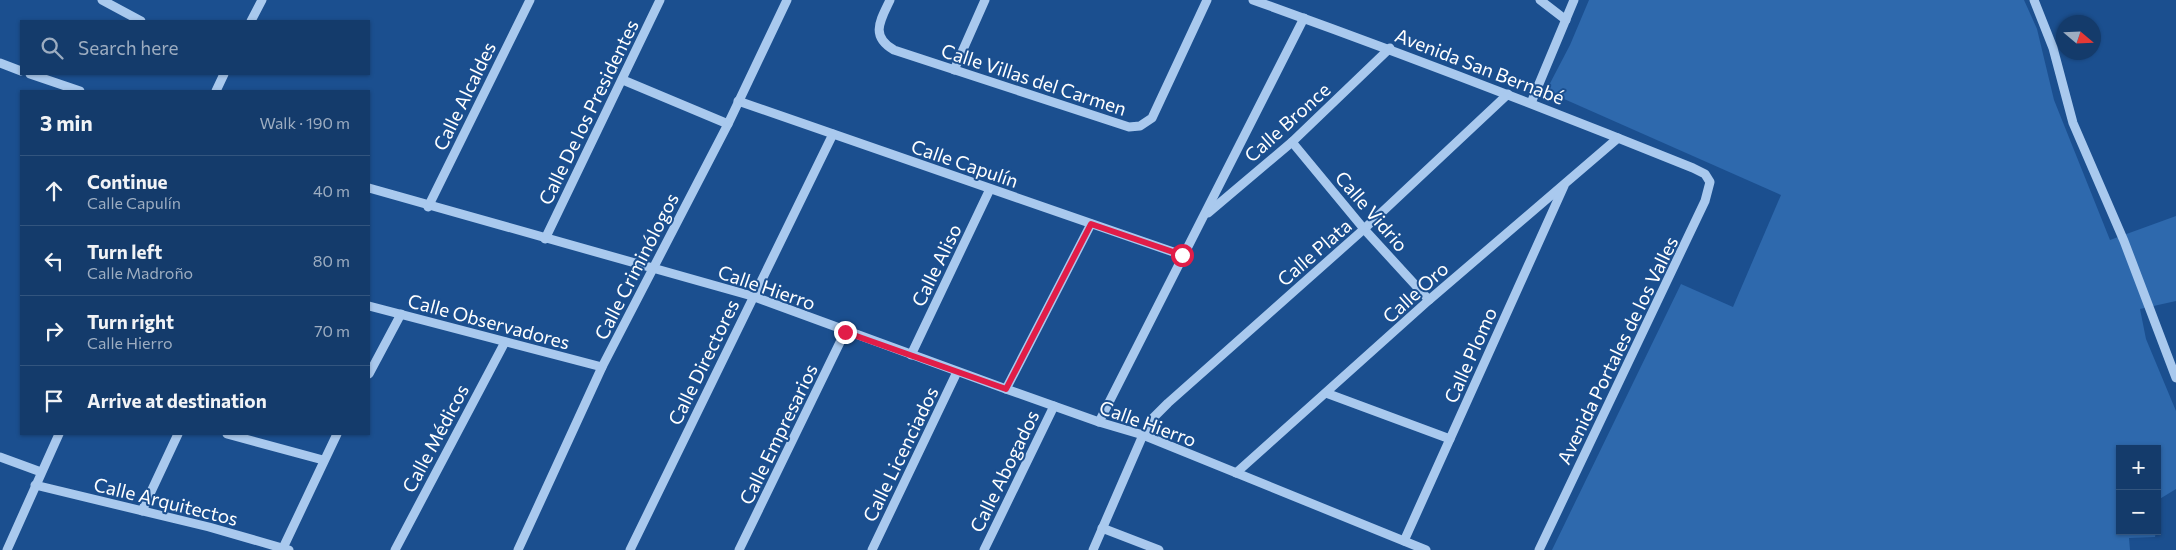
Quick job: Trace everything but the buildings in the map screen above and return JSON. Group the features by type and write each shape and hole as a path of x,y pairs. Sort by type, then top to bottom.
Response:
{"street":[{"path":"102,0 139,20"},
{"path":"252,20 262,0"},
{"name":"Calle Alcaldes","path":"428,207 530,0"},
{"name":"Calle De los Presidentes","path":"545,239 660,0"},
{"name":"Calle Criminólogos","path":"518,550 602,367 728,124 786,0"},
{"name":"Calle Villas del Carmen","path":"890,0 879,27 879,37 884,44 894,50 1129,127 1140,126 1152,118 1207,0"},
{"path":"954,70 985,0"},
{"name":"Avenida San Bernabé","path":"1254,0 1390,48 1693,168"},
{"path":"1540,0 1566,20"},
{"path":"1531,103 1574,0"},
{"path":"2034,0 2053,48 2073,123 2124,241 2176,378"},
{"name":"Calle Bronce","path":"1099,422 1182,255 1204,216 1304,18"},
{"name":"Calle Bronce","path":"1204,216 1292,142 1390,48"},
{"path":"0,63 20,71"},
{"path":"33,75 77,90"},
{"path":"216,90 224,75"},
{"path":"623,80 728,124"},
{"name":"Calle Plata","path":"1093,550 1143,435 1152,419 1168,402 1364,229 1508,94"},
{"name":"Calle Capulín","path":"738,101 1182,255"},
{"name":"Calle Directores","path":"630,550 752,296 833,134"},
{"name":"Calle Oro","path":"1236,474 1429,300 1618,138"},
{"name":"Calle Vidrio","path":"1292,142 1364,229 1429,300"},
{"name":"Avenida Portales de los Valles","path":"1539,550 1705,201 1710,182 1705,174 1693,168"},
{"name":"Calle Plomo","path":"1404,542 1566,182"},
{"name":"Calle Hierro","path":"370,188 428,207 752,296 845,332 1099,422 1143,435 1424,550"},
{"name":"Calle Aliso","path":"911,355 990,189"},
{"path":"1006,389 1091,224"},
{"name":"Calle Observadores","path":"370,306 602,367"},
{"path":"370,372 401,314"},
{"name":"Calle Empresarios","path":"739,550 845,332"},
{"name":"Calle Médicos","path":"395,550 505,342"},
{"name":"Calle Licenciados","path":"872,550 958,372"},
{"path":"1326,393 1450,439"},
{"name":"Calle Abogados","path":"984,550 1054,406"},
{"path":"0,547 7,550 59,435"},
{"path":"142,511 178,435"},
{"path":"231,435 323,460"},
{"path":"286,549 323,460 336,435"},
{"path":"0,457 41,472"},
{"name":"Calle Arquitectos","path":"35,485 286,549"},
{"path":"1102,528 1158,550"}],"shaded area":[{"path":"1589,0 2024,0 2037,29 2054,100 2110,240 2176,216 2176,301 2140,309 2146,339 2176,411 2176,489 2161,498 2161,445 2116,445 2116,535 2155,535 2155,537 2129,538 2130,550 1552,550 1681,284 1733,307 1781,195 1546,91 1570,45"}],"route":[{"path":"845,332 1006,389 1091,224 1182,255"}]}
